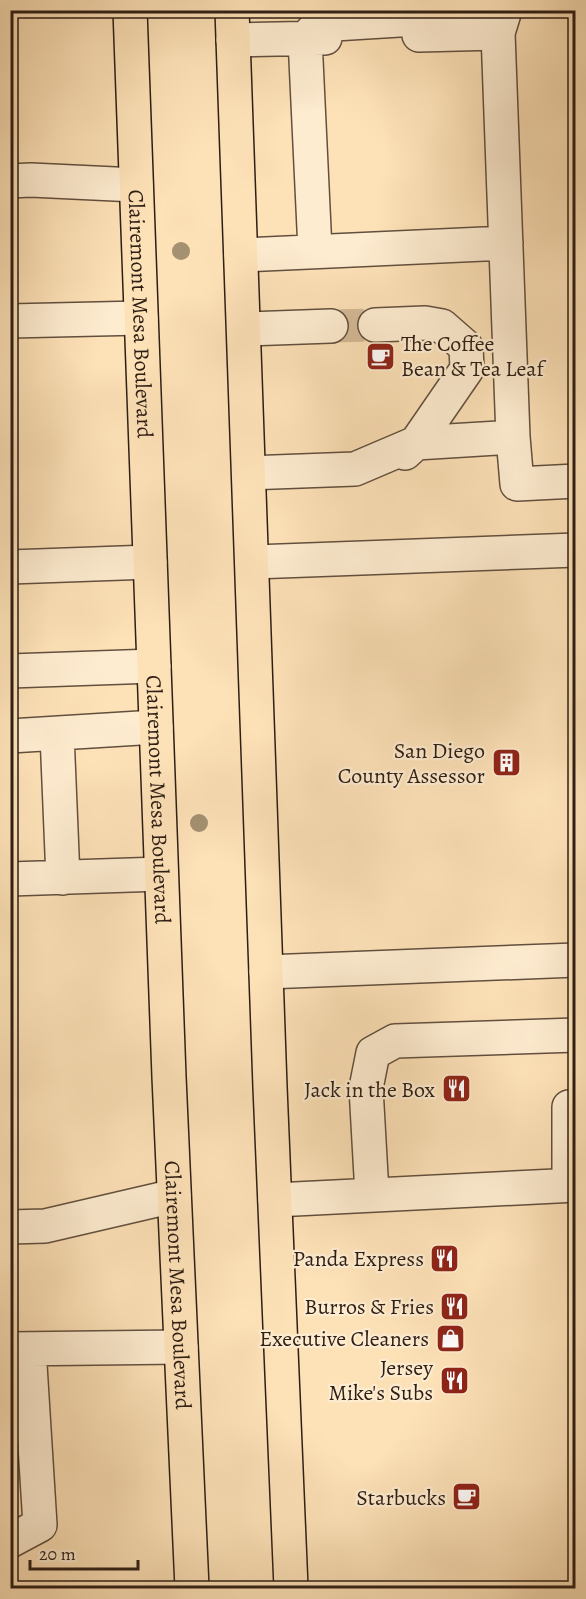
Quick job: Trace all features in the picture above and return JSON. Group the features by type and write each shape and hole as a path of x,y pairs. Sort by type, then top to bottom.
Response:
{"main road":[{"name":"Clairemont Mesa Boulevard","path":"130,10 161,873 192,1588"},
{"path":"233,25 266,972 291,1588"}],"lane":[{"path":"315,250 305,39 318,25 448,17 451,10"},
{"path":"233,25 305,39 501,22 506,243 513,437 517,484 576,481"},
{"path":"10,181 136,185"},
{"path":"241,255 506,243"},
{"path":"10,321 141,318"},
{"path":"375,325 425,323 442,326 466,346 467,369 416,443"},
{"path":"244,329 331,326"},
{"path":"249,473 355,469 416,443 513,437"},
{"path":"252,562 576,550"},
{"path":"10,567 150,562"},
{"path":"10,671 154,666"},
{"path":"10,736 156,727"},
{"path":"57,734 63,878"},
{"path":"10,879 161,873"},
{"path":"266,972 576,960"},
{"path":"372,1194 366,1088 373,1053 395,1041 576,1035"},
{"path":"275,1200 572,1185 569,1107 576,1107"},
{"path":"10,1227 45,1226 174,1196"},
{"path":"10,1541 40,1525 20,1349 181,1347"}],"tunnel":[{"path":"331,326 375,325"}],"place":[{"name":"The Coffee Bean & Tea Leaf","path":"380,356"},
{"name":"San Diego County Assessor","path":"506,763"},
{"name":"Jack in the Box","path":"456,1089"},
{"name":"Panda Express","path":"445,1258"},
{"name":"Burros & Fries","path":"455,1306"},
{"name":"Executive Cleaners","path":"450,1338"},
{"name":"Jersey Mike's Subs","path":"454,1380"},
{"name":"Starbucks","path":"467,1497"}]}
